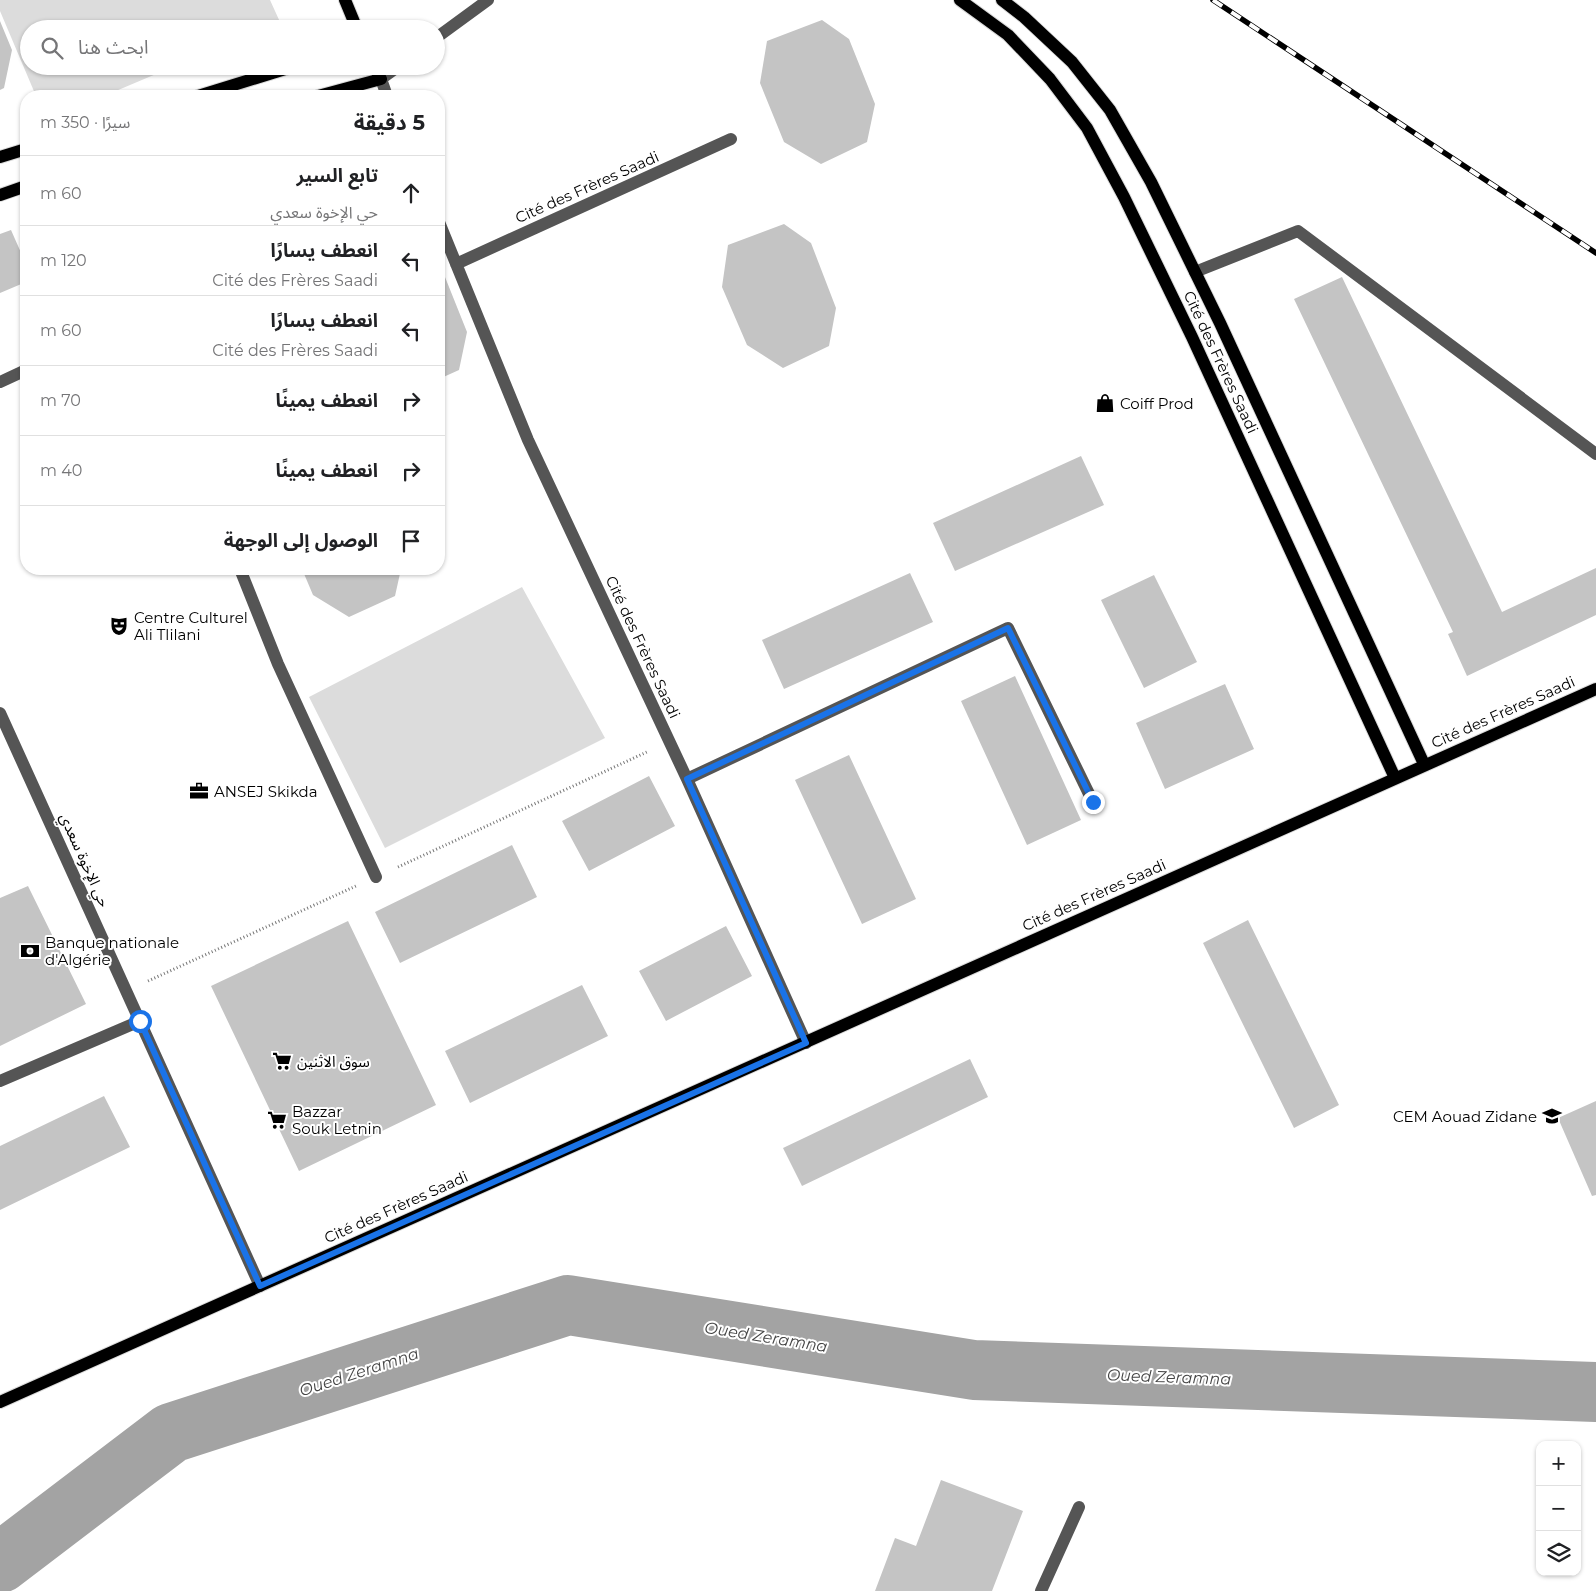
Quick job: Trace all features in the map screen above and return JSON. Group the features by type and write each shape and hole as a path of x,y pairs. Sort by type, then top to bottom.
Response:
{"main road":[{"path":"345,0 353,20"},
{"name":"Cité des Frères Saadi","path":"960,0 1008,35 1050,80 1087,128 1124,197 1192,337 1395,778"},
{"name":"Cité des Frères Saadi","path":"1002,0 1024,17 1072,62 1110,110 1151,182 1195,272 1424,764"},
{"path":"217,90 266,75"},
{"path":"342,90 381,80 378,75"},
{"path":"0,158 20,151"},
{"path":"0,195 20,188"},
{"name":"Cité des Frères Saadi","path":"0,1402 1596,688"}],"street":[{"path":"445,31 488,0"},
{"path":"385,90 381,80 387,75"},
{"name":"Cité des Frères Saadi","path":"456,264 731,139"},
{"name":"Cité des Frères Saadi","path":"1195,272 1298,231 1596,454"},
{"name":"Cité des Frères Saadi","path":"445,237 528,440 687,779 806,1043"},
{"path":"0,382 20,373"},
{"path":"242,575 278,664 376,877"},
{"path":"687,779 1008,628 1093,802"},
{"name":"حي الإخوة سعدي","path":"0,713 260,1286"},
{"path":"0,1081 140,1021"},
{"path":"1041,1591 1079,1507"}],"shaded area":[{"path":"0,0 270,0 279,20 20,20 20,58 0,11"},
{"path":"27,75 154,75 118,90 33,90"},
{"path":"522,587 605,738 385,848 309,697"}],"building":[{"path":"822,20 849,39 875,104 867,142 821,164 784,142 760,83 767,41"},
{"path":"0,21 12,50 4,88 0,90"},
{"path":"784,224 811,243 836,308 829,346 783,368 747,345 722,287 728,245"},
{"path":"11,230 20,250 20,285 0,293 0,234"},
{"path":"445,277 467,332 459,370 445,376"},
{"path":"1342,277 1502,612 1596,568 1596,615 1467,676 1448,634 1453,632 1294,299"},
{"path":"1081,456 1104,505 955,571 933,523"},
{"path":"910,573 933,622 784,689 762,640"},
{"path":"305,575 400,575 395,596 349,617 313,595"},
{"path":"1154,575 1197,662 1144,688 1101,600"},
{"path":"1015,676 1081,820 1027,845 961,701"},
{"path":"1225,684 1254,749 1165,789 1136,723"},
{"path":"849,755 916,899 862,924 795,780"},
{"path":"649,776 675,826 589,871 562,821"},
{"path":"512,845 537,897 400,963 375,912"},
{"name":"Banque nationale d'Algérie","path":"28,886 86,1004 0,1046 0,898"},
{"path":"1248,920 1339,1105 1294,1128 1203,943"},
{"path":"348,921 436,1105 299,1171 211,986"},
{"path":"726,926 752,976 666,1021 639,971"},
{"path":"582,985 608,1036 470,1103 445,1051"},
{"path":"970,1059 988,1097 802,1186 783,1148"},
{"path":"104,1096 130,1147 0,1210 0,1146"},
{"path":"1596,1101 1596,1195 1592,1196 1558,1118"},
{"path":"941,1480 1023,1511 992,1591 875,1591 895,1538 916,1546"}],"waterway":[{"name":"Oued Zeramna","path":"0,1563 171,1433 568,1305 974,1370 1596,1392"}],"railway":[{"path":"1213,0 1596,253"}],"place":[{"name":"Coiff Prod","path":"1105,403"},
{"name":"Centre Culturel Ali Tlilani","path":"119,626"},
{"name":"ANSEJ Skikda","path":"199,791"},
{"name":"Banque nationale d'Algérie","path":"30,951"},
{"name":"سوق الاثنين","path":"282,1061"},
{"name":"CEM Aouad Zidane","path":"1552,1116"},
{"name":"Bazzar Souk Letnin","path":"277,1120"}],"route":[{"path":"140,1021 260,1286 806,1043 687,779 1008,628 1093,802"}]}
